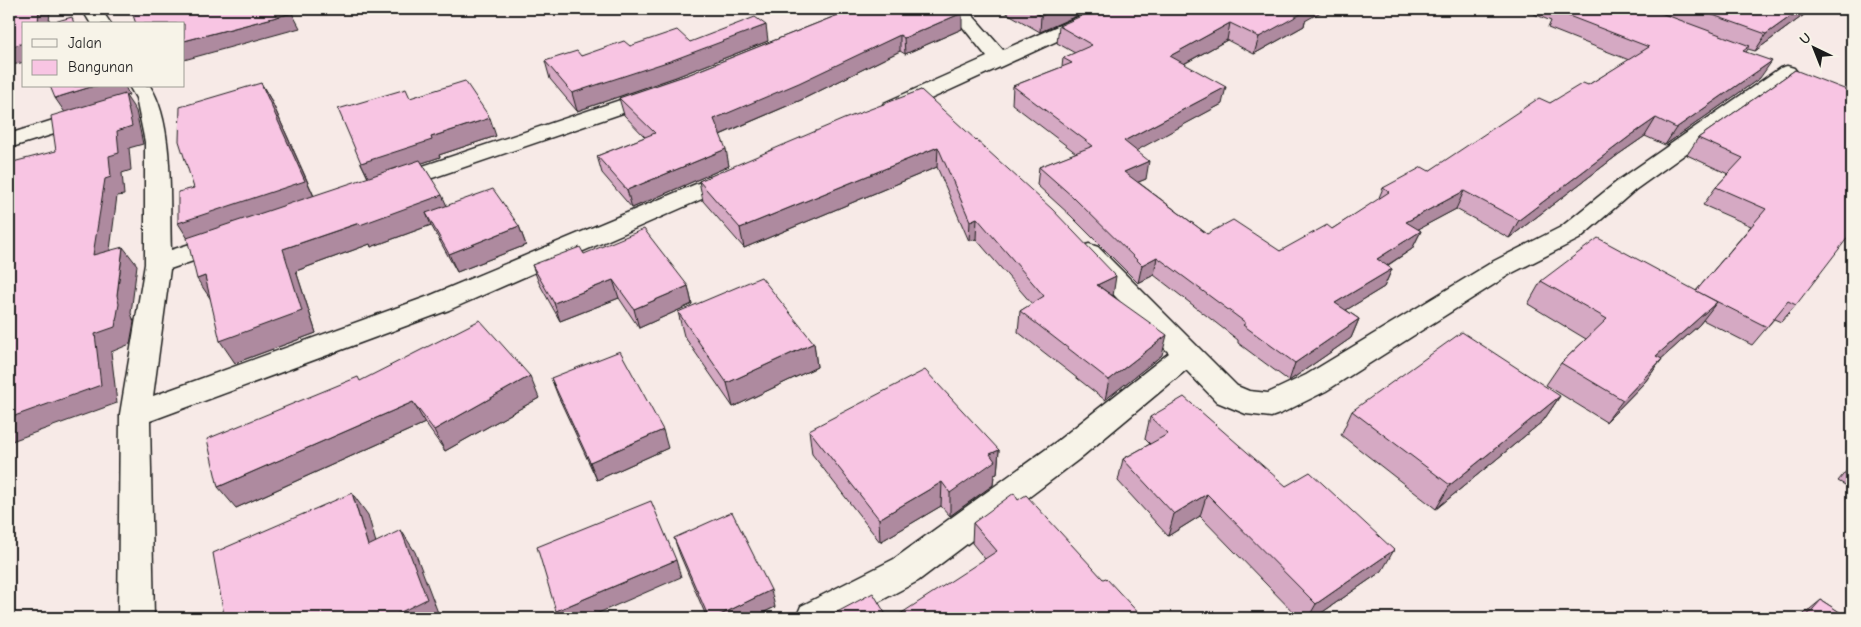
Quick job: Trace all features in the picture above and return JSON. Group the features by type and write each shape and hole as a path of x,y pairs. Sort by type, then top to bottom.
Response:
{"street":[{"path":"92,9 100,22"},
{"path":"957,9 1000,60"},
{"path":"867,119 1111,9"},
{"path":"1074,236 1227,394 1246,402 1271,405 1316,383 1503,266 1570,233 1627,185 1787,72"},
{"path":"374,190 675,88"},
{"path":"922,95 944,115"},
{"path":"9,141 131,99 156,142 158,264 135,414 136,618"},
{"path":"135,414 440,303 758,166"},
{"path":"158,264 242,235"},
{"path":"814,618 906,570 1067,451 1187,354"}],"building":[{"path":"9,9 39,9 38,22 22,22 22,44 9,47"},
{"path":"131,9 290,9 292,13 185,41 185,22 135,22"},
{"path":"853,9 959,9 962,13 904,38 900,35 799,83 714,119 726,149 627,190 597,156 655,133 619,98 690,74"},
{"path":"1030,9 1057,9 1041,16"},
{"path":"1097,9 1308,10 1259,37 1230,23 1170,56 1226,87 1124,141 1149,161 1124,172 1207,234 1233,220 1280,251 1327,225 1332,229 1389,192 1383,188 1422,167 1429,171 1539,98 1550,103 1583,83 1588,85 1649,47 1556,11 1559,9 1650,9 1750,46 1743,51 1772,61 1676,128 1656,118 1519,220 1464,191 1406,222 1421,231 1377,259 1392,269 1335,303 1359,319 1295,363 1243,325 1246,323 1157,257 1142,265 1073,197 1039,167 1093,146 1013,86 1072,63 1063,58 1092,45 1059,26"},
{"path":"1696,9 1801,9 1766,34"},
{"path":"72,17 73,22 54,22"},
{"path":"755,17 766,25 673,60 572,93 545,61 577,51 581,56 624,41 630,46 677,30 690,42"},
{"path":"1795,70 1852,92 1852,232 1796,305 1788,301 1767,327 1696,291 1766,209 1716,187 1743,158 1698,138"},
{"path":"465,81 490,118 431,137 432,140 361,163 338,109 406,89 410,98"},
{"path":"261,83 305,181 178,223 178,192 194,188 179,141 180,107"},
{"path":"51,88 88,88 55,98"},
{"path":"921,90 1052,209 1116,276 1097,285 1167,335 1109,380 1020,311 1044,296 977,218 970,221 938,147 740,228 699,181 844,119"},
{"path":"125,94 132,126 117,131 119,153 109,156 111,177 105,179 93,255 123,247 117,295 119,304 115,327 95,334 101,385 9,418 9,163 56,151 51,116"},
{"path":"420,160 442,195 360,225 359,223 283,249 302,311 220,341 205,276 197,279 187,238"},
{"path":"493,189 519,226 449,254 426,213"},
{"path":"644,229 688,286 634,309 613,280 554,303 532,265 580,247 584,254"},
{"path":"1598,238 1717,302 1656,356 1662,359 1623,400 1561,363 1607,319 1541,281"},
{"path":"761,277 814,343 727,383 678,312"},
{"path":"480,320 530,376 434,430 413,402 218,487 207,439 358,377 360,381"},
{"path":"1462,332 1560,396 1450,485 1352,411"},
{"path":"620,351 663,430 590,462 551,378"},
{"path":"925,370 999,450 990,454 995,461 950,493 942,482 879,519 809,430"},
{"path":"1184,397 1286,486 1310,472 1394,550 1316,604 1207,494 1174,514 1123,459 1168,434 1150,417"},
{"path":"352,493 368,546 401,530 427,599 389,618 223,618 213,553"},
{"path":"1014,493 1018,500 1026,495 1103,579 1106,578 1143,618 894,618 997,551 973,523"},
{"path":"651,501 676,560 556,611 537,547"},
{"path":"732,512 771,590 714,618 709,618 674,538"},
{"path":"873,593 888,618 826,618"},
{"path":"1821,600 1849,618 1805,618"}]}
